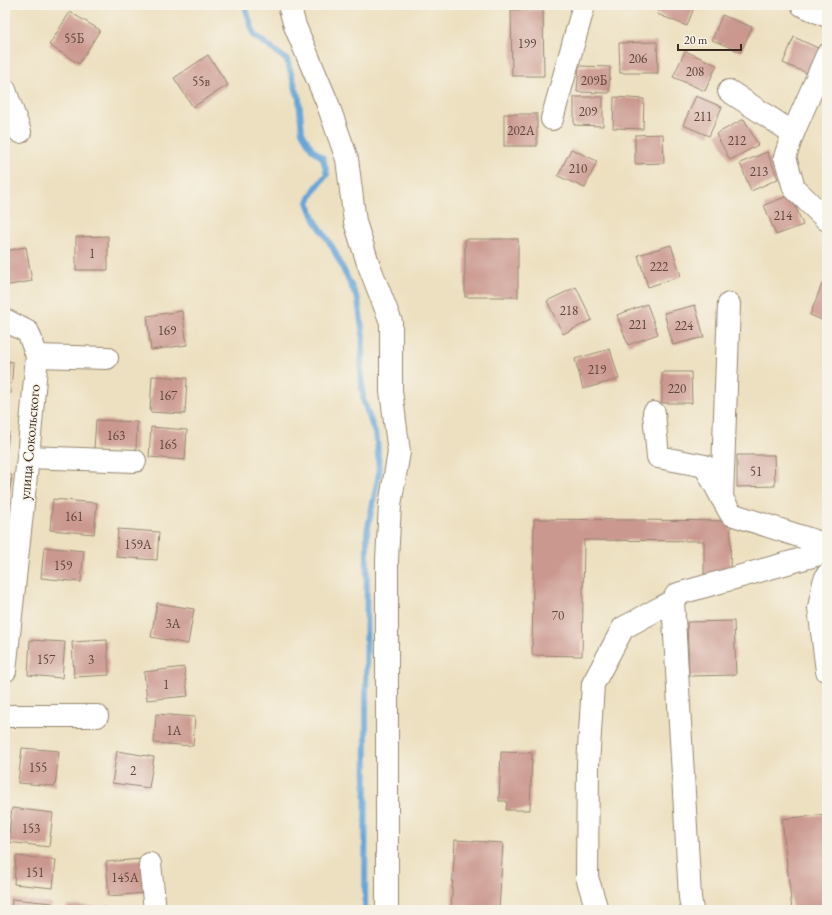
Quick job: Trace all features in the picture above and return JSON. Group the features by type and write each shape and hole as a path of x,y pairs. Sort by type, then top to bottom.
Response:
{"street":[{"path":"289,5 295,26 327,102 347,159 355,222 368,263 391,322 391,391 398,452 390,505 386,560 387,910"},
{"path":"552,119 584,5"},
{"path":"802,5 827,16"},
{"path":"827,55 793,133 785,157 794,188 827,220"},
{"path":"5,90 20,132"},
{"path":"729,91 793,133"},
{"path":"727,506 729,304"},
{"path":"5,321 28,332 37,356 107,358"},
{"name":"улица Сокольского","path":"5,671 28,457 37,356"},
{"path":"654,413 658,457 705,466 727,506 827,545"},
{"path":"28,457 135,461"},
{"path":"692,910 673,601 676,595 681,593 827,552"},
{"path":"827,575 818,608 827,671"},
{"path":"597,910 587,877 588,765 593,684 623,628 673,601"},
{"path":"5,716 97,716"},
{"path":"150,864 155,910"}],"building":[{"path":"661,5 695,5 687,26 657,14"},
{"path":"511,10 543,10 544,76 512,76"},
{"path":"70,12 100,30 79,64 49,45"},
{"path":"722,15 752,27 741,52 712,40"},
{"path":"794,37 820,49 809,74 783,63"},
{"path":"657,42 658,73 620,73 619,43"},
{"path":"685,51 717,65 705,91 673,77"},
{"path":"208,55 228,85 193,107 174,78"},
{"path":"579,66 610,67 609,93 577,92"},
{"path":"696,96 722,107 709,136 683,125"},
{"path":"574,97 603,97 603,126 574,125"},
{"path":"614,97 644,99 643,129 613,128"},
{"path":"504,114 537,114 537,146 504,146"},
{"path":"744,119 758,145 730,160 716,134"},
{"path":"663,134 664,163 635,164 635,135"},
{"path":"571,149 597,161 585,188 558,176"},
{"path":"767,152 778,179 751,191 740,163"},
{"path":"791,195 803,225 776,235 764,205"},
{"path":"108,236 108,270 76,270 76,237"},
{"path":"465,239 518,239 518,297 465,297"},
{"path":"671,245 681,276 648,287 638,255"},
{"path":"26,247 32,281 5,286 5,251"},
{"path":"822,284 827,287 827,322 810,315"},
{"path":"576,287 592,320 563,334 547,301"},
{"path":"647,304 658,334 628,345 617,315"},
{"path":"695,305 704,337 673,345 664,313"},
{"path":"182,311 187,345 151,350 147,316"},
{"path":"610,349 619,379 583,389 575,359"},
{"path":"5,361 13,362 11,393 5,393"},
{"path":"662,372 691,372 692,403 662,403"},
{"path":"152,376 187,378 185,414 150,412"},
{"path":"96,420 137,422 136,451 94,449"},
{"path":"151,427 187,430 185,460 149,457"},
{"path":"5,431 9,432 6,456 5,456"},
{"path":"737,455 774,455 775,486 737,487"},
{"path":"5,474 12,475 7,510 5,510"},
{"path":"53,499 97,503 94,534 50,530"},
{"path":"534,519 731,521 730,574 704,574 704,541 584,540 582,656 532,655"},
{"path":"118,529 159,532 157,560 116,557"},
{"path":"44,547 84,551 81,582 41,578"},
{"path":"157,603 194,609 188,644 151,637"},
{"path":"734,621 736,675 689,676 687,622"},
{"path":"30,640 65,642 62,678 28,675"},
{"path":"107,640 109,675 74,677 72,642"},
{"path":"184,667 188,696 147,700 144,672"},
{"path":"156,714 195,717 193,746 154,743"},
{"path":"22,748 59,751 55,786 18,783"},
{"path":"117,751 154,757 149,788 112,783"},
{"path":"501,752 532,753 530,810 506,810 507,801 499,801"},
{"path":"12,808 53,813 49,847 8,842"},
{"path":"827,814 827,910 792,910 782,819"},
{"path":"455,840 503,843 499,910 451,910"},
{"path":"16,856 56,860 53,888 14,884"},
{"path":"142,859 145,893 109,896 106,862"},
{"path":"12,899 52,903 51,910 11,910"},
{"path":"67,905 105,907 104,910 66,910"}],"waterway":[{"path":"246,5 254,35 287,60 299,99 302,132 312,149 323,158 327,174 315,189 308,202 315,220 333,248 358,300 363,336 361,371 363,399 377,439 379,473 367,532 365,910"}]}
